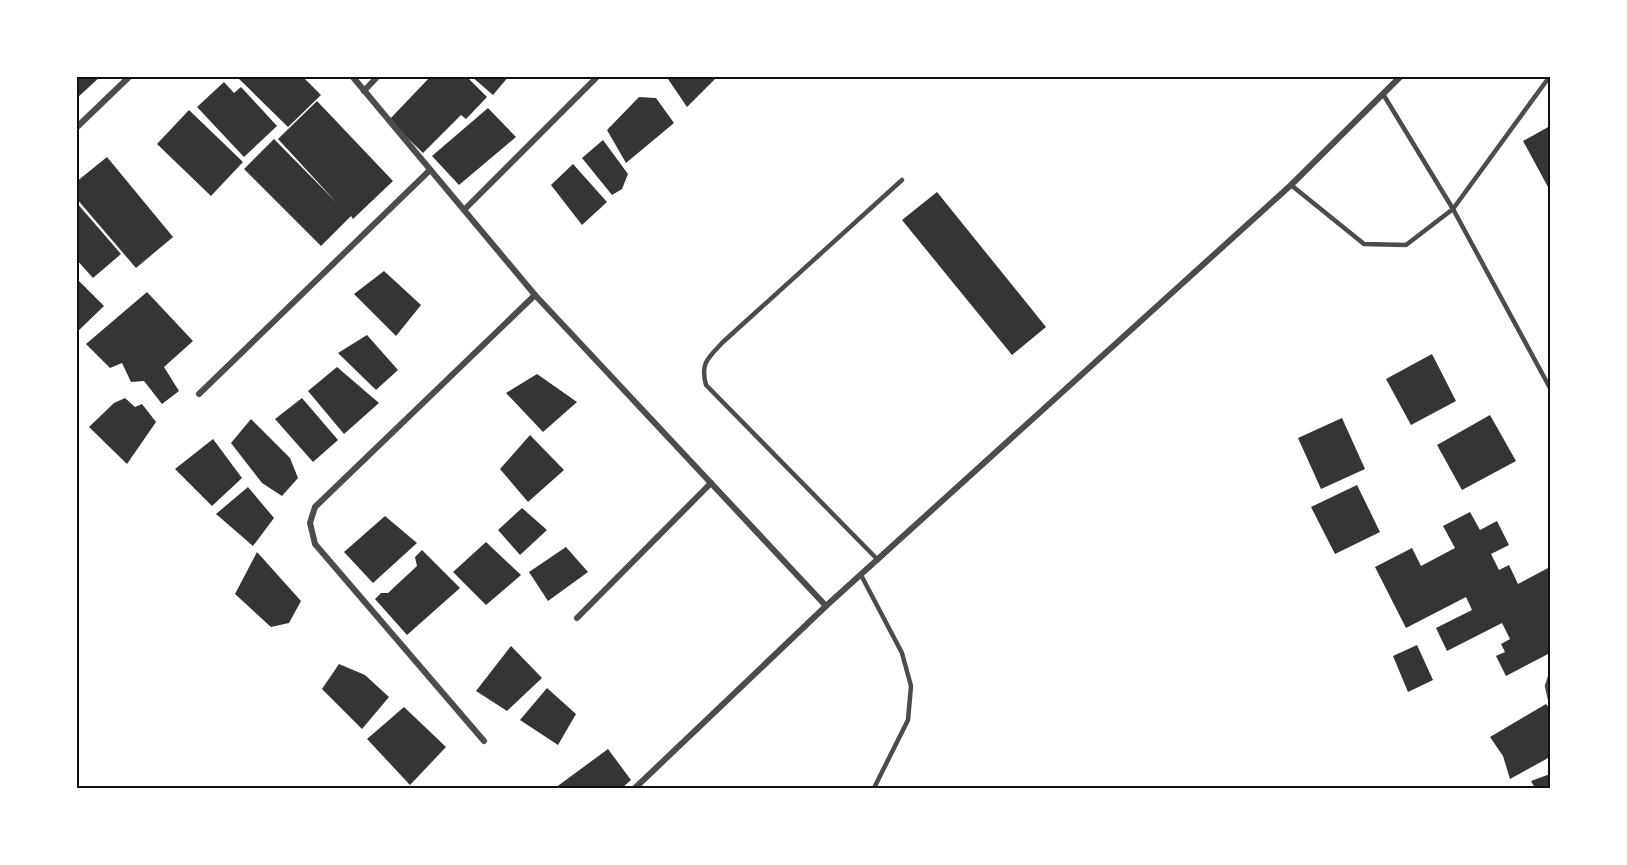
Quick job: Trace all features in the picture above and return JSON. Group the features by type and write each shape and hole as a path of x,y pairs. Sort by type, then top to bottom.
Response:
{"street":[{"path":"76,128 130,76"},
{"path":"352,76 535,295 826,606"},
{"path":"364,91 378,76"},
{"path":"464,210 598,76"},
{"path":"635,789 826,606 1292,185 1401,76"},
{"path":"199,394 430,170"},
{"path":"484,741 315,544 310,523 315,507 535,295"},
{"path":"577,618 711,483"}],"lane":[{"path":"1292,185 1364,243 1406,245 1453,209 1550,76"},
{"path":"1383,94 1453,209 1551,388"},
{"path":"878,560 706,385 702,372 708,358 723,342 902,180"},
{"path":"861,575 902,653 911,686 908,720 874,789"},
{"path":"1551,676 1547,686 1551,699"}],"building":[{"path":"76,76 101,76 76,99"},
{"path":"236,76 302,76 321,95 288,127"},
{"path":"431,76 466,76 487,97 466,119 461,115 423,153 389,120"},
{"path":"471,76 509,76 493,95"},
{"path":"666,76 718,76 687,107"},
{"path":"224,82 234,93 241,87 277,126 244,157 197,107"},
{"path":"639,97 656,98 674,123 626,163 607,130"},
{"path":"317,101 393,181 353,219 351,216 321,246 244,169 274,139 337,203 278,139"},
{"path":"488,108 516,137 459,185 432,156"},
{"path":"189,110 243,162 211,196 157,144"},
{"path":"1550,126 1550,186 1548,187 1523,141"},
{"path":"603,140 628,174 622,189 612,195 582,158"},
{"path":"107,157 173,237 136,268 76,198 76,182"},
{"path":"573,164 607,202 582,225 551,185"},
{"path":"937,192 1046,327 1012,355 902,220"},
{"path":"76,202 121,254 93,278 76,259"},
{"path":"384,271 421,305 396,336 354,294"},
{"path":"76,278 104,306 76,333"},
{"path":"147,292 193,341 164,367 179,391 162,404 144,381 131,382 122,363 110,368 86,344"},
{"path":"367,335 398,370 376,390 338,353"},
{"path":"1432,354 1456,401 1411,425 1386,379"},
{"path":"337,367 379,403 344,434 308,391"},
{"path":"537,374 577,402 543,432 506,393"},
{"path":"125,398 135,407 142,404 156,422 127,464 89,427 114,403"},
{"path":"302,398 338,440 313,462 275,419"},
{"path":"1490,415 1516,461 1462,490 1437,445"},
{"path":"1342,418 1365,469 1321,489 1298,438"},
{"path":"251,419 290,458 298,478 282,496 262,483 231,443"},
{"path":"530,435 564,470 528,502 500,469"},
{"path":"213,439 242,478 212,506 175,469"},
{"path":"1357,485 1380,532 1335,554 1311,507"},
{"path":"248,487 274,518 253,546 216,514"},
{"path":"522,508 547,530 520,555 498,530"},
{"path":"1470,512 1480,530 1497,521 1509,545 1491,554 1499,570 1509,565 1518,584 1550,567 1550,653 1506,676 1496,656 1505,652 1501,644 1510,639 1502,623 1447,651 1436,628 1472,610 1466,597 1406,628 1375,567 1412,548 1421,566 1455,548 1443,526"},
{"path":"385,516 417,543 373,583 344,552"},
{"path":"486,542 521,575 486,605 453,572"},
{"path":"566,547 588,572 548,601 529,572"},
{"path":"422,550 460,588 407,635 375,599 381,593 388,593 417,566 415,557"},
{"path":"257,552 301,601 289,623 271,627 235,594"},
{"path":"1417,645 1433,680 1408,692 1393,656"},
{"path":"511,646 542,678 507,711 476,691"},
{"path":"339,664 365,675 389,697 362,729 322,689"},
{"path":"547,688 576,714 558,745 520,720"},
{"path":"1546,704 1550,709 1550,757 1510,779 1503,756 1490,737"},
{"path":"404,707 446,747 410,785 367,739"},
{"path":"608,749 631,780 622,788 555,788"},
{"path":"1550,774 1550,788 1535,788 1531,781"}]}
